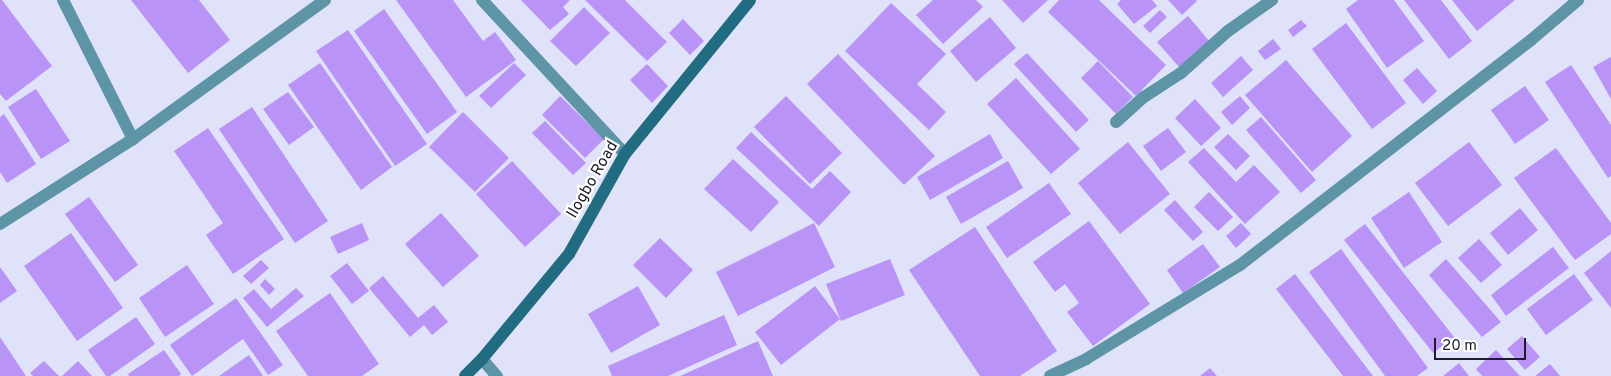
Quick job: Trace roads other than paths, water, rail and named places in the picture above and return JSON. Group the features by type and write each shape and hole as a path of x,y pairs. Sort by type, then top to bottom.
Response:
{"main road":[{"name":"Ilogbo Road","path":"465,376 482,359 570,254 625,154 750,0"}],"street":[{"path":"63,0 133,139"},
{"path":"0,224 133,139 325,0"},
{"path":"482,0 625,154"},
{"path":"1116,122 1144,98 1181,73 1228,31 1272,0"},
{"path":"1050,376 1086,359 1240,265 1531,40 1578,0"},
{"path":"482,359 497,376"}]}
